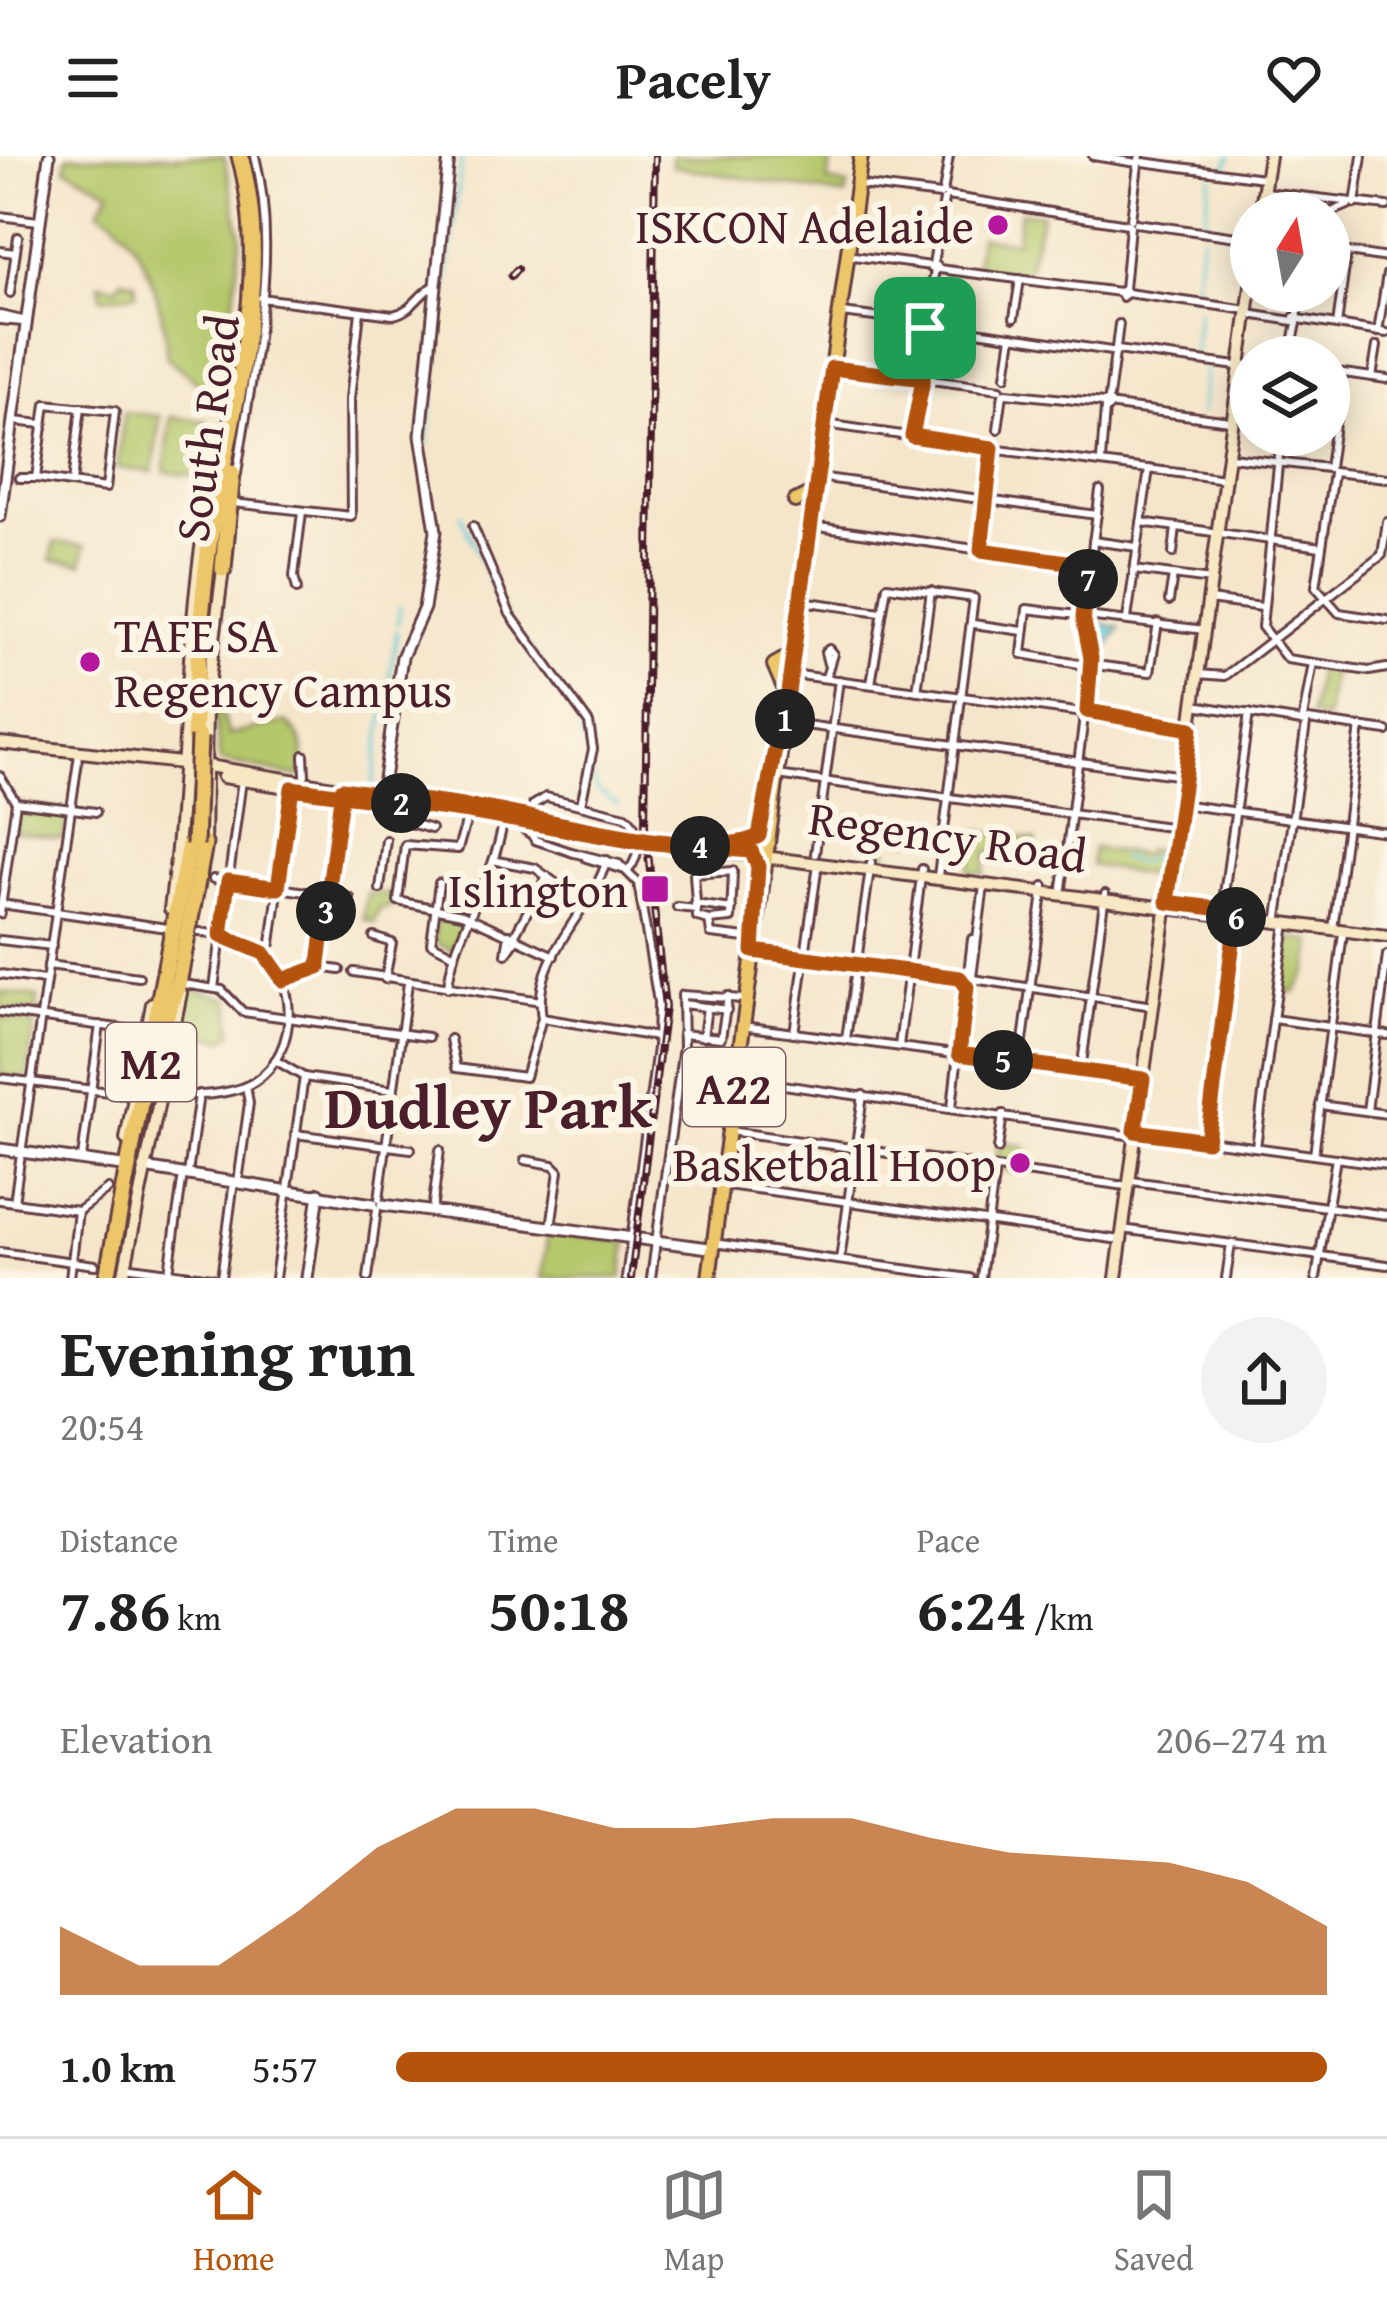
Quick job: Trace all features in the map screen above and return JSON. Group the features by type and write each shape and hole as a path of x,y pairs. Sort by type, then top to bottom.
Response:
{"highway":[{"name":"M2","path":"114,1276 135,1138 196,844 186,759 230,451 251,258 250,157"},
{"name":"M2","path":"205,520 230,451"},
{"path":"223,569 230,451"},
{"name":"M2","path":"114,1276 157,1019 196,844"},
{"path":"135,1138 157,1019"}],"main road":[{"name":"A22","path":"707,1278 741,1025 739,998 750,941 758,849 794,674 811,493 858,156"},
{"name":"A22","path":"854,194 858,156"},
{"path":"1265,192 1269,156"},
{"name":"A22","path":"758,849 777,775 788,657 812,526 845,255"},
{"path":"1245,336 1248,312"},
{"path":"1118,1276 1163,908 1230,448"},
{"path":"795,501 811,493"},
{"name":"South Road","path":"114,1276 133,1095 157,1019 186,759 189,636 205,520"},
{"name":"South Road","path":"114,1276 131,1232 183,984 196,844 214,775 206,703 223,569"},
{"name":"Regency Road","path":"0,746 161,762 186,759"},
{"name":"Regency Road","path":"78,756 186,759 214,775 303,784"},
{"name":"Regency Road","path":"214,775 341,792 385,793"},
{"name":"Regency Road","path":"341,792 385,793 631,839 758,849 1105,896"},
{"path":"533,805 543,821 529,831 511,818 533,805"},
{"name":"Regency Road","path":"938,874 1062,888 1163,908 1237,913"},
{"name":"Regency Road","path":"1163,908 1387,934"}],"street":[{"path":"0,516 49,156"},
{"path":"250,157 269,156"},
{"path":"912,436 949,156"},
{"path":"1093,156 1140,162 1238,192"},
{"path":"1353,204 1361,156"},
{"name":"South Road","path":"223,569 260,298 265,222 250,157"},
{"path":"385,793 436,531 421,445 433,291 450,160"},
{"path":"1123,292 1140,162"},
{"path":"854,194 944,197 1230,236"},
{"path":"1350,204 1387,206"},
{"path":"0,216 40,221"},
{"path":"0,282 10,288 17,237"},
{"path":"0,250 15,253"},
{"path":"1350,252 1387,258"},
{"path":"845,255 1230,309"},
{"path":"1248,312 1382,332 1387,274"},
{"path":"1014,318 1020,279"},
{"path":"260,298 403,314 433,291"},
{"path":"233,503 346,518 352,512 350,399 360,312"},
{"path":"838,312 1114,350 1230,361"},
{"path":"1294,336 1297,312"},
{"path":"1337,326 1339,312"},
{"path":"5,318 27,321"},
{"path":"1101,460 1119,325"},
{"path":"1006,376 1012,335"},
{"path":"1372,377 1377,346"},
{"path":"832,368 1230,422"},
{"path":"1350,374 1387,379"},
{"path":"998,429 1003,391"},
{"path":"19,478 108,485 115,411 46,404 35,478"},
{"path":"72,483 81,407"},
{"path":"14,421 42,424"},
{"path":"824,424 1226,478"},
{"path":"981,550 995,449"},
{"path":"1278,456 1262,627 1287,659 1387,668"},
{"path":"1333,456 1316,587 1339,613 1387,620"},
{"path":"1229,457 1387,478"},
{"path":"1127,619 1149,469"},
{"path":"818,477 1097,514"},
{"path":"1062,888 1091,666 1084,614 1100,491"},
{"path":"297,589 294,576 302,512"},
{"path":"1141,522 1322,547"},
{"path":"1198,674 1225,676 1384,560 1387,522"},
{"path":"473,526 514,620 589,723 590,765 581,804"},
{"path":"812,526 1089,565"},
{"path":"1173,554 1177,526"},
{"path":"1093,541 1137,547"},
{"path":"1134,570 1211,580"},
{"path":"1169,601 1173,575"},
{"path":"871,684 884,588 975,600 938,874"},
{"path":"917,691 931,591"},
{"path":"798,600 881,612"},
{"path":"1209,600 1262,607"},
{"path":"1091,666 1024,656 1028,608 1204,630"},
{"path":"1106,665 1150,672 1158,623"},
{"path":"973,624 1024,631"},
{"path":"1256,1148 1273,1019 1278,918 1313,663"},
{"path":"826,678 827,664"},
{"path":"794,674 1191,729"},
{"path":"794,1033 838,680"},
{"path":"1194,705 1387,731"},
{"path":"1222,909 1249,713"},
{"path":"782,722 1184,776"},
{"path":"1314,1155 1360,728"},
{"path":"264,953 271,943 278,888 303,784 304,755"},
{"path":"14,1202 78,756"},
{"path":"777,775 1177,829"},
{"path":"0,776 15,798 0,914"},
{"path":"214,988 242,780"},
{"path":"319,967 341,792"},
{"path":"533,805 547,797 633,822 638,849 628,871"},
{"path":"15,798 96,812"},
{"path":"1180,804 1387,832"},
{"path":"469,809 460,848 405,845 400,904 472,918 554,956"},
{"path":"448,988 455,955 511,818"},
{"path":"400,820 428,828 421,844"},
{"path":"529,831 535,840 628,871 640,888 658,1039 628,1234 626,1278"},
{"path":"380,889 386,840"},
{"path":"497,861 535,868 582,902"},
{"path":"450,1039 456,1068 522,1077 529,1072 554,956 607,862"},
{"path":"846,1040 871,864"},
{"path":"382,865 401,868"},
{"path":"733,871 729,921 697,917 695,907 694,874 733,871"},
{"path":"898,1046 922,872"},
{"path":"513,937 547,876"},
{"path":"213,879 350,898"},
{"path":"952,1107 982,882"},
{"path":"439,883 431,943 455,955"},
{"path":"1020,1063 1044,888"},
{"path":"1081,1071 1105,896"},
{"path":"1,904 167,928"},
{"path":"677,907 732,909"},
{"path":"1207,1141 1237,913"},
{"path":"709,920 711,934 805,958 1153,1006"},
{"path":"160,1094 199,1094 246,1086 275,1060 288,1018 283,980 264,953 221,935 200,932"},
{"path":"374,937 392,943 385,979"},
{"path":"0,940 52,946"},
{"path":"1366,1111 1387,955"},
{"path":"48,964 139,976"},
{"path":"283,980 319,967 340,970"},
{"path":"354,972 541,1001"},
{"path":"0,974 45,980"},
{"path":"368,1278 408,983"},
{"path":"183,984 229,994 240,1011 428,1037"},
{"path":"651,1278 680,1070 684,992 739,998"},
{"path":"682,1034 722,1037 727,1010 739,998"},
{"path":"681,1004 727,1010"},
{"path":"703,1036 707,1007"},
{"path":"0,1012 133,1030"},
{"path":"542,1018 658,1039"},
{"path":"1273,1019 1387,1035"},
{"path":"81,1160 100,1025"},
{"path":"741,1025 1143,1079"},
{"path":"275,1060 304,1077 393,1090"},
{"path":"680,1070 1387,1165"},
{"path":"275,1278 304,1077"},
{"path":"0,1078 133,1095"},
{"path":"114,1276 169,1272 214,1278 236,1182 249,1103 246,1086"},
{"path":"169,1272 199,1094"},
{"path":"840,1260 863,1095"},
{"path":"1321,1105 1387,1114"},
{"path":"998,1150 1003,1114"},
{"path":"727,1131 995,1169 1387,1215"},
{"path":"295,1134 411,1149"},
{"path":"0,1149 122,1166"},
{"path":"432,1211 440,1150"},
{"path":"1316,1278 1336,1158"},
{"path":"525,1160 558,1168 555,1228"},
{"path":"668,1160 722,1167"},
{"path":"144,1168 555,1228 970,1278"},
{"path":"981,1278 995,1169"},
{"path":"719,1184 989,1222 1231,1244 1387,1265"},
{"path":"0,1200 78,1211 108,1189"},
{"path":"308,1278 319,1193"},
{"path":"70,1278 78,1211"},
{"path":"1226,1278 1231,1244"},
{"path":"0,1252 95,1265"}],"green space":[{"path":"67,156 224,156 241,236 225,384 220,390 201,385 167,358 150,275 129,236 99,210 110,191 66,168"},
{"path":"672,156 832,156 828,182 848,186 846,196 672,166"},
{"path":"1020,212 1042,214 1026,275 975,269 979,237 1016,242"},
{"path":"122,279 135,282 136,294 101,298 100,283 116,287"},
{"path":"124,412 160,416 153,472 117,468"},
{"path":"171,417 207,421 200,477 164,472"},
{"path":"54,542 85,546 82,564 51,560"},
{"path":"1318,668 1332,670 1326,719 1310,715"},
{"path":"212,689 242,694 226,708 219,706 229,735 286,722 293,728 303,746 300,777 220,761"},
{"path":"19,804 69,812 64,839 15,832"},
{"path":"851,815 913,824 911,841 889,838 886,860 877,859 880,837 849,832"},
{"path":"975,831 1036,840 1034,858 988,851 984,874 969,872"},
{"path":"1093,848 1145,855 1146,849 1168,851 1165,879 1091,865"},
{"path":"367,893 394,894 394,904 378,911 374,923 363,919"},
{"path":"437,913 468,920 452,951 434,942"},
{"path":"1289,937 1313,942 1309,970 1294,993 1281,992"},
{"path":"186,987 230,999 233,1034 223,1039 176,1029"},
{"path":"0,992 38,997 36,1012 0,1009"},
{"path":"0,1017 35,1022 27,1078 0,1075"},
{"path":"999,1143 1026,1146 1022,1173 995,1169"},
{"path":"548,1231 627,1242 622,1278 542,1278"}],"water":[{"path":"1091,620 1120,628 1107,648 1091,646 1086,623"}],"waterway":[{"path":"427,444 462,156"},
{"path":"1226,168 1230,156"},
{"path":"1204,227 1211,177"},
{"path":"1194,298 1202,236"},
{"path":"1194,355 1198,310"},
{"path":"1201,413 1206,366"},
{"path":"461,515 504,615 565,697"},
{"path":"398,623 400,607"},
{"path":"373,785 397,631"},
{"path":"578,722 588,756"},
{"path":"592,771 597,790 618,805"},
{"path":"1120,857 1139,863 1152,856 1163,863"}],"railway":[{"path":"631,1278 665,1007 645,826 655,156"},
{"path":"511,276 517,269"}],"place":[{"name":"ISKCON Adelaide","path":"998,225"},
{"name":"TAFE SA Regency Campus","path":"90,662"},
{"name":"Islington","path":"655,889"},
{"name":"Basketball Hoop","path":"1020,1163"}],"district":[{"name":"Dudley Park","path":"488,1106"}],"route":[{"path":"925,328 916,378 832,368 784,722 780,722 759,836 741,843 650,839 483,808 470,807 469,812 377,800 341,795 292,788 278,888 228,881 221,935 264,953 283,980 319,967 319,963 341,795 342,789 470,807 469,812 631,841 751,851 758,866 750,939 755,939 753,951 960,978 967,987 959,1054 1143,1079 1135,1131 1207,1141 1237,911 1167,902 1191,729 1087,711 1091,658 1083,638 1083,617 1089,565 981,550 992,448 912,436 923,380 925,328"}]}
